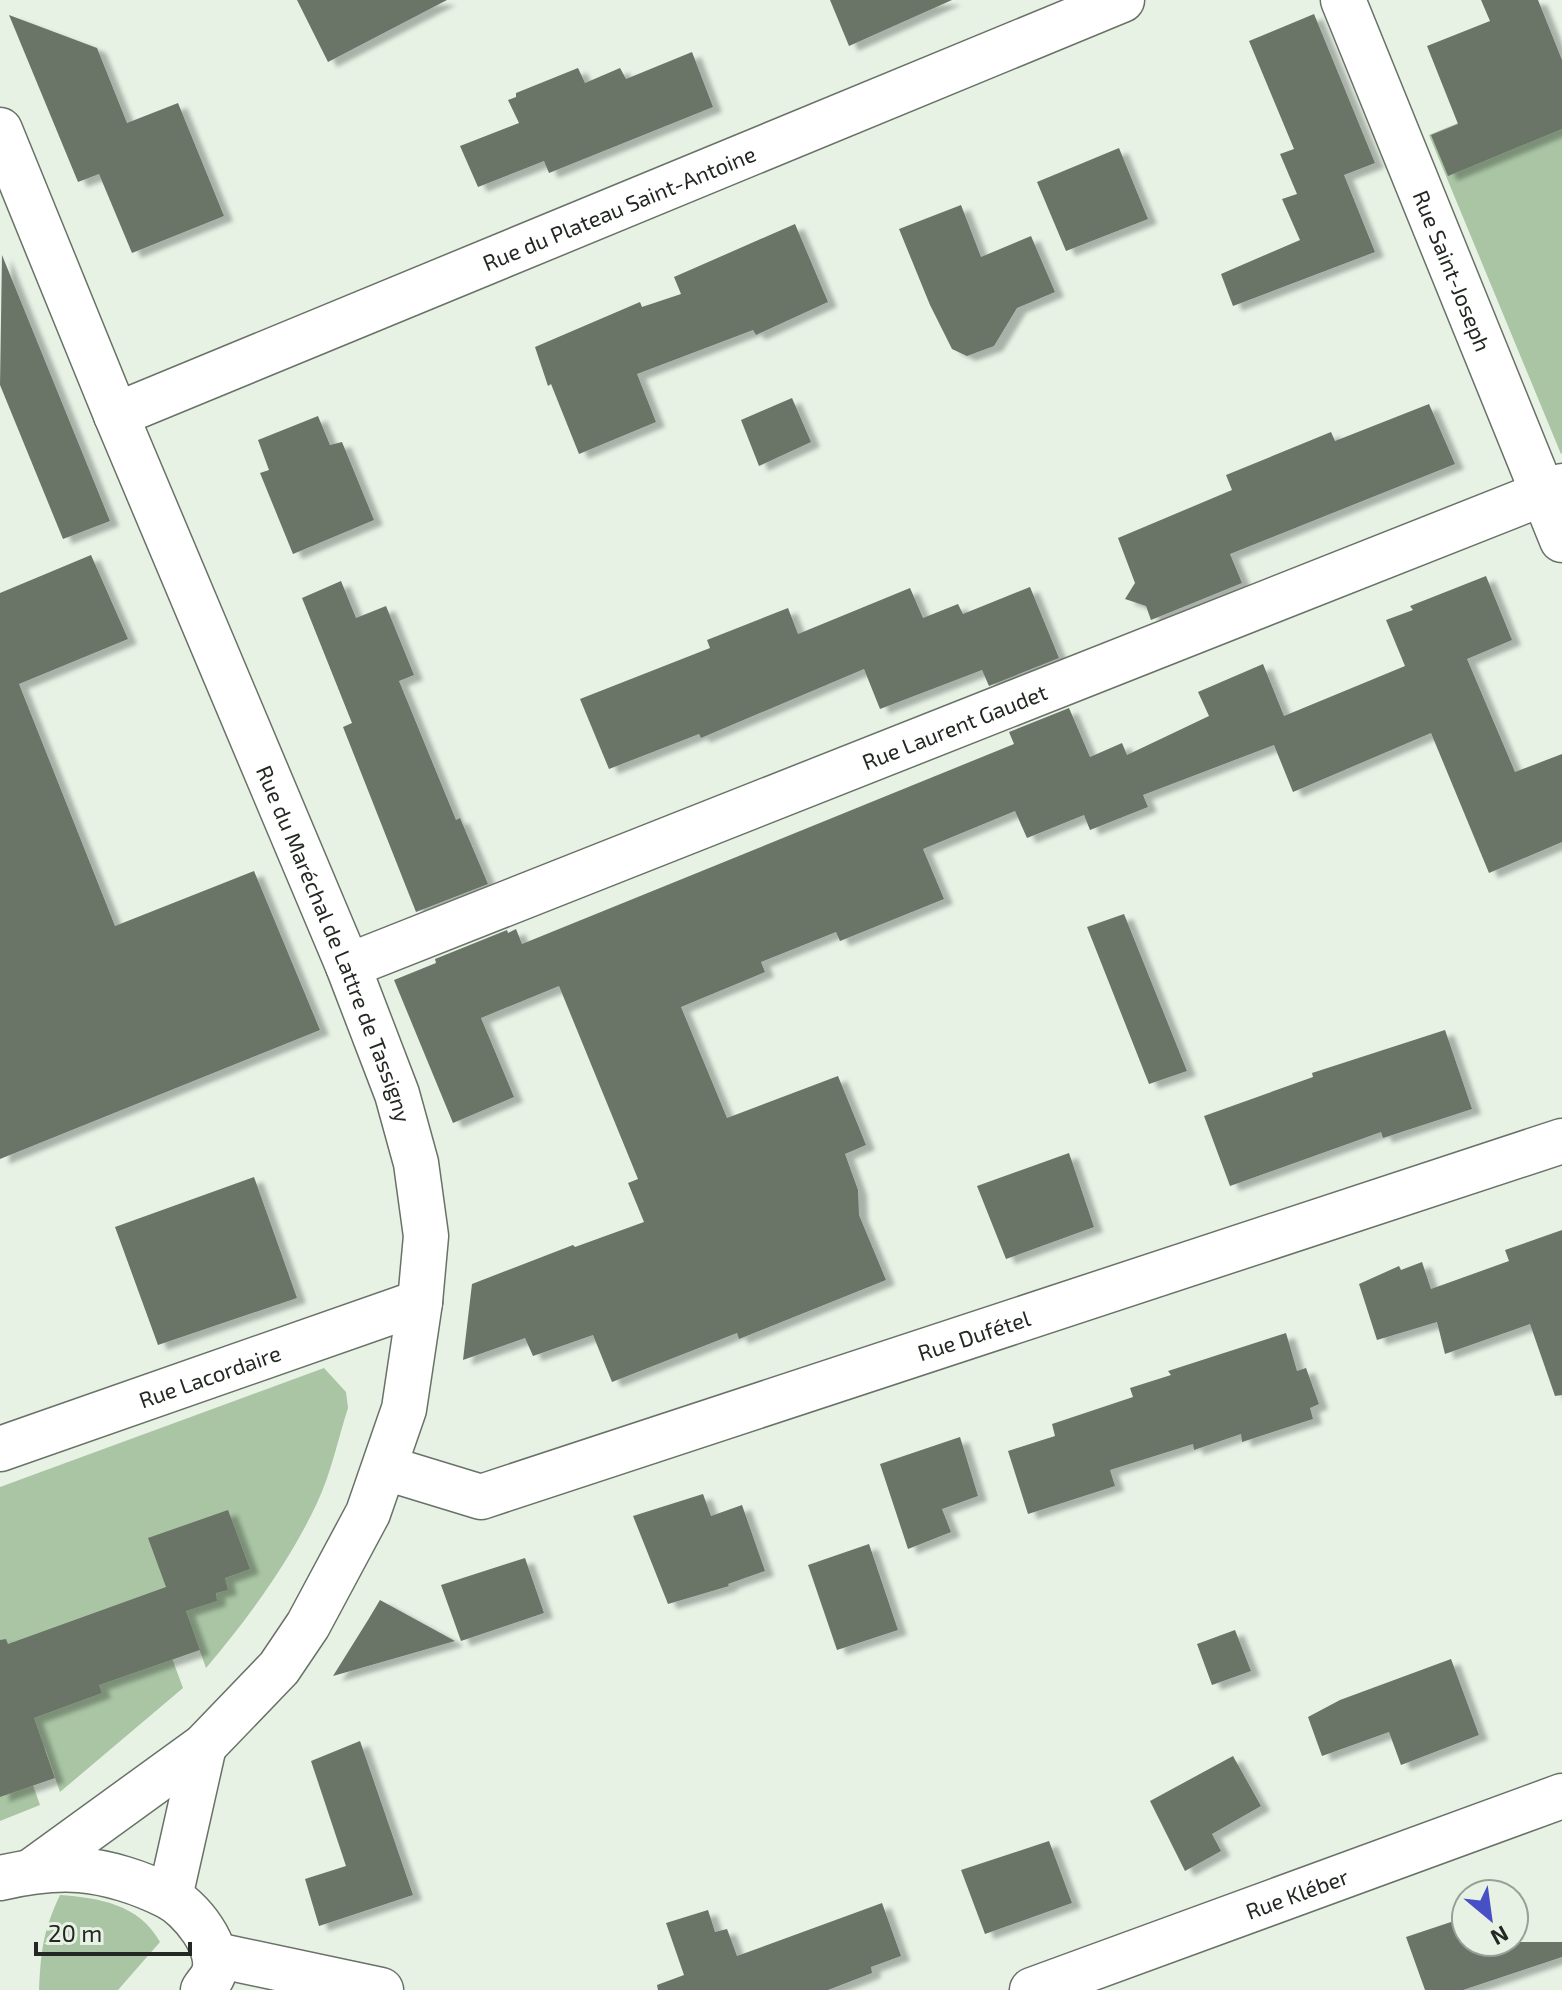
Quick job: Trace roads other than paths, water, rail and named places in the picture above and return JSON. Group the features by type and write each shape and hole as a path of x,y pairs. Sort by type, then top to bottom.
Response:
{"street":[{"name":"Rue du Plateau Saint-Antoine","path":"116,415 1122,0"},
{"name":"Rue Saint-Joseph","path":"1343,0 1553,490 1562,540"},
{"name":"Rue du Maréchal de Lattre de Tassigny","path":"0,130 116,415 348,966 397,1094 416,1163 426,1236 404,1409 386,1468 351,1548 308,1625 279,1668 204,1746 17,1874"},
{"name":"Rue Laurent Gaudet","path":"348,966 1553,490"},
{"name":"Rue Dufétel","path":"386,1468 481,1497 1562,1141"},
{"name":"Rue Lacordaire","path":"0,1449 420,1302"},
{"path":"170,1897 204,1746"},
{"name":"Rue Kléber","path":"1032,1990 1562,1796"},
{"path":"17,1874 81,1870 122,1879 170,1897 204,1931 213,1977 381,1990"}]}
